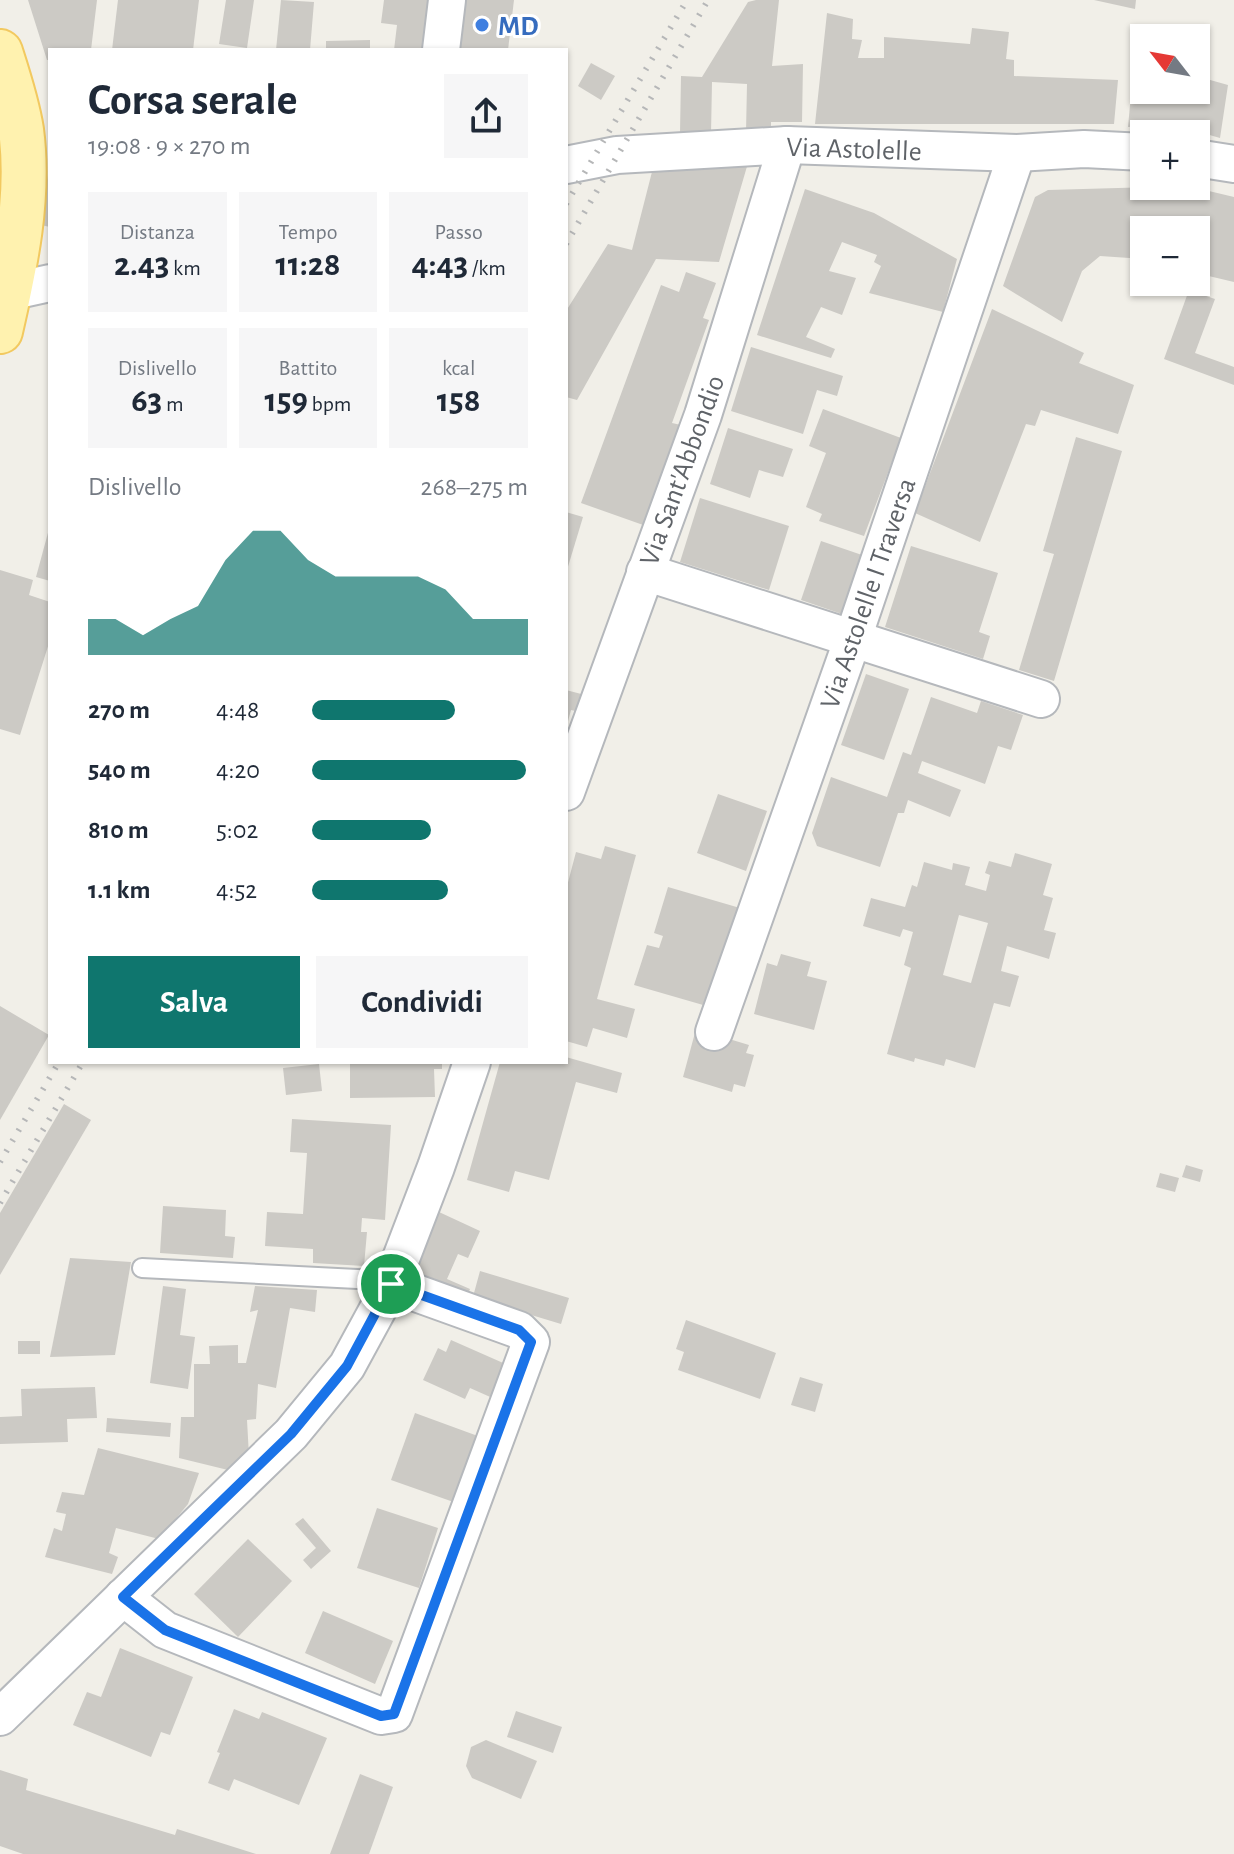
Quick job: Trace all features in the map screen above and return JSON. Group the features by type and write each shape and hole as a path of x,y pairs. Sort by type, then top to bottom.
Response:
{"main road":[{"path":"1,68 21,129 20,302"}],"street":[{"path":"441,48 447,0"},
{"name":"Via Astolelle","path":"568,165 617,155 787,145 1017,153 1084,149 1130,151"},
{"name":"Via Sant'Abbondio","path":"568,786 703,415 787,145"},
{"name":"Via Astolelle I Traversa","path":"714,1032 853,638 1017,153"},
{"path":"1210,160 1234,164"},
{"path":"645,572 1041,699"},
{"path":"0,1717 291,1434 347,1366 391,1284 471,1064"},
{"path":"123,1597 165,1630 381,1716 394,1714 531,1342 519,1330 391,1284"}],"lane":[{"path":"142,1268 377,1280 391,1284"}],"building":[{"path":"28,0 97,0 91,48 48,48 47,60"},
{"path":"118,0 199,0 193,48 112,48"},
{"path":"226,0 254,0 247,48 219,44"},
{"path":"281,0 314,2 310,48 276,48"},
{"path":"384,0 436,0 431,48 394,48 397,25 381,23"},
{"name":"MD","path":"456,0 514,0 508,48 450,48"},
{"path":"779,0 772,66 803,64 802,122 771,122 771,133 746,132 747,84 712,82 711,134 680,133 681,76 702,77 748,2"},
{"path":"1094,0 1136,0 1135,9"},
{"path":"827,13 853,19 852,39 862,40 858,58 884,58 884,37 970,44 972,28 1009,32 1006,59 1014,60 1014,76 1118,80 1114,124 815,124"},
{"path":"370,40 370,48 326,48 326,41"},
{"path":"591,63 615,76 601,100 578,86"},
{"path":"1210,80 1228,85 1220,138 1210,135 1210,120 1130,120 1128,127 1130,104 1210,104"},
{"path":"748,163 719,262 656,259 577,400 568,398 568,308 608,244 632,250 654,164"},
{"path":"48,173 48,227 41,225"},
{"path":"1130,188 1130,200 1210,200 1210,191 1234,197 1234,282 1210,276 1210,216 1130,216 1130,258 1100,256 1082,271 1062,322 1003,286 1035,197 1048,190"},
{"path":"805,189 874,213 957,259 943,312 869,293 881,266 874,262 877,255 842,242 829,271 856,278 842,315 821,307 806,337 835,349 831,358 757,335"},
{"path":"686,272 716,283 703,318 709,320 672,423 681,425 646,526 581,503 661,285 679,292"},
{"path":"1187,296 1215,299 1195,353 1234,367 1234,385 1164,359"},
{"path":"992,309 1084,353 1079,363 1134,385 1118,434 1041,410 1035,426 1026,424 980,542 915,513"},
{"path":"751,347 843,376 837,396 817,390 803,434 731,411"},
{"path":"823,409 901,438 864,536 819,521 822,514 806,507 826,453 809,446"},
{"path":"728,428 793,449 783,477 759,470 750,498 710,484"},
{"path":"1076,437 1122,451 1054,681 1019,670 1054,554 1043,551"},
{"path":"700,498 789,526 769,590 680,562"},
{"path":"568,513 583,517 568,567"},
{"path":"48,533 48,580 36,577"},
{"path":"821,541 862,555 842,614 801,600"},
{"path":"911,546 998,573 979,632 990,636 983,659 885,627"},
{"path":"0,570 33,580 29,595 48,601 48,646 20,735 0,729"},
{"path":"866,674 909,689 884,760 841,745"},
{"path":"568,691 585,695 580,712 571,710 568,721"},
{"path":"931,697 977,713 981,701 1023,715 1011,750 998,746 985,784 922,761 918,773 961,790 950,817 908,800 904,813 898,813 880,867 817,846 812,833 831,777 887,797 903,752 911,755"},
{"path":"718,794 767,811 746,871 697,853"},
{"path":"605,846 636,855 597,999 635,1009 627,1038 593,1028 587,1047 568,1042 568,882 576,852 601,859"},
{"path":"1015,853 1052,864 1043,895 1053,898 1044,930 1056,933 1049,959 1007,946 1001,971 1019,976 1010,1007 994,1003 975,1068 946,1059 944,1066 887,1054 911,968 904,965 913,932 903,929 900,937 863,926 871,898 905,907 912,885 917,887 924,862 952,870 953,863 970,867 965,885 986,891 990,875 985,873 989,861 1011,867","holes":["959,915 988,923 971,983 943,975"]},
{"path":"668,887 740,908 710,1007 634,985 647,945 659,948 663,936 654,933"},
{"path":"781,954 811,962 807,976 827,981 814,1030 754,1014 767,963 777,966"},
{"path":"0,1006 48,1037 0,1120"},
{"path":"696,1029 749,1045 746,1053 754,1055 745,1087 734,1084 732,1092 683,1077"},
{"path":"568,1058 622,1073 617,1093 576,1082 549,1180 515,1171 509,1192 467,1180 499,1064 568,1064"},
{"path":"319,1064 322,1091 286,1095 283,1068"},
{"path":"350,1064 442,1064 442,1069 434,1069 435,1097 350,1098"},
{"path":"64,1104 91,1120 0,1275 0,1213"},
{"path":"292,1119 391,1125 385,1220 362,1218 361,1232 367,1232 364,1266 313,1263 313,1249 265,1246 267,1212 303,1214 307,1153 290,1152"},
{"path":"1186,1165 1203,1170 1200,1182 1182,1177"},
{"path":"1160,1173 1179,1178 1175,1192 1156,1187"},
{"path":"163,1206 226,1210 225,1236 235,1237 233,1258 160,1253"},
{"path":"439,1212 480,1231 468,1258 458,1254 447,1279 470,1289 464,1304 409,1280"},
{"path":"70,1258 131,1262 115,1355 50,1357"},
{"path":"480,1271 569,1298 561,1324 528,1314 526,1320 471,1304"},
{"path":"163,1286 186,1289 180,1335 195,1337 188,1389 150,1383"},
{"path":"255,1286 317,1290 315,1312 290,1308 276,1388 258,1384 256,1419 247,1420 249,1456 228,1470 179,1458 181,1417 194,1417 194,1364 210,1364 209,1346 238,1345 238,1363 246,1363 258,1310 250,1312"},
{"path":"686,1320 776,1353 760,1399 678,1370 684,1352 676,1349"},
{"path":"451,1340 512,1367 497,1400 470,1388 465,1399 423,1380 438,1348 446,1352"},
{"path":"18,1341 40,1341 40,1354 18,1354"},
{"path":"800,1377 823,1384 815,1412 791,1405"},
{"path":"95,1387 97,1418 67,1419 68,1442 0,1444 0,1417 22,1416 21,1389"},
{"path":"415,1413 486,1439 462,1505 391,1480"},
{"path":"107,1418 171,1423 170,1437 106,1432"},
{"path":"98,1448 199,1473 188,1504 159,1539 116,1528 109,1553 118,1557 112,1574 45,1557 54,1528 62,1531 66,1514 56,1512 62,1492 84,1495"},
{"path":"377,1508 438,1528 419,1588 357,1568"},
{"path":"303,1518 331,1551 311,1569 303,1560 316,1548 295,1524"},
{"path":"248,1539 292,1581 238,1637 194,1594"},
{"path":"323,1611 393,1641 375,1684 305,1653"},
{"path":"120,1648 193,1677 170,1735 161,1732 151,1757 73,1725 87,1692 101,1697"},
{"path":"234,1709 259,1719 262,1712 327,1738 299,1805 234,1779 229,1791 208,1783"},
{"path":"516,1711 562,1727 553,1753 507,1737"},
{"path":"486,1740 537,1761 521,1799 472,1778 466,1766 471,1747"},
{"path":"0,1770 28,1779 26,1790 175,1835 177,1829 256,1854 23,1854 0,1846"},
{"path":"360,1774 393,1787 369,1854 330,1854"}],"railway":[{"path":"568,201 687,0"},
{"path":"568,241 708,0"},
{"path":"0,1162 58,1064"},
{"path":"0,1203 82,1064"}],"place":[{"name":"MD","path":"482,25"}],"route":[{"path":"391,1284 519,1330 531,1342 394,1714 381,1716 165,1630 123,1597 291,1434 347,1366 391,1284"}]}
